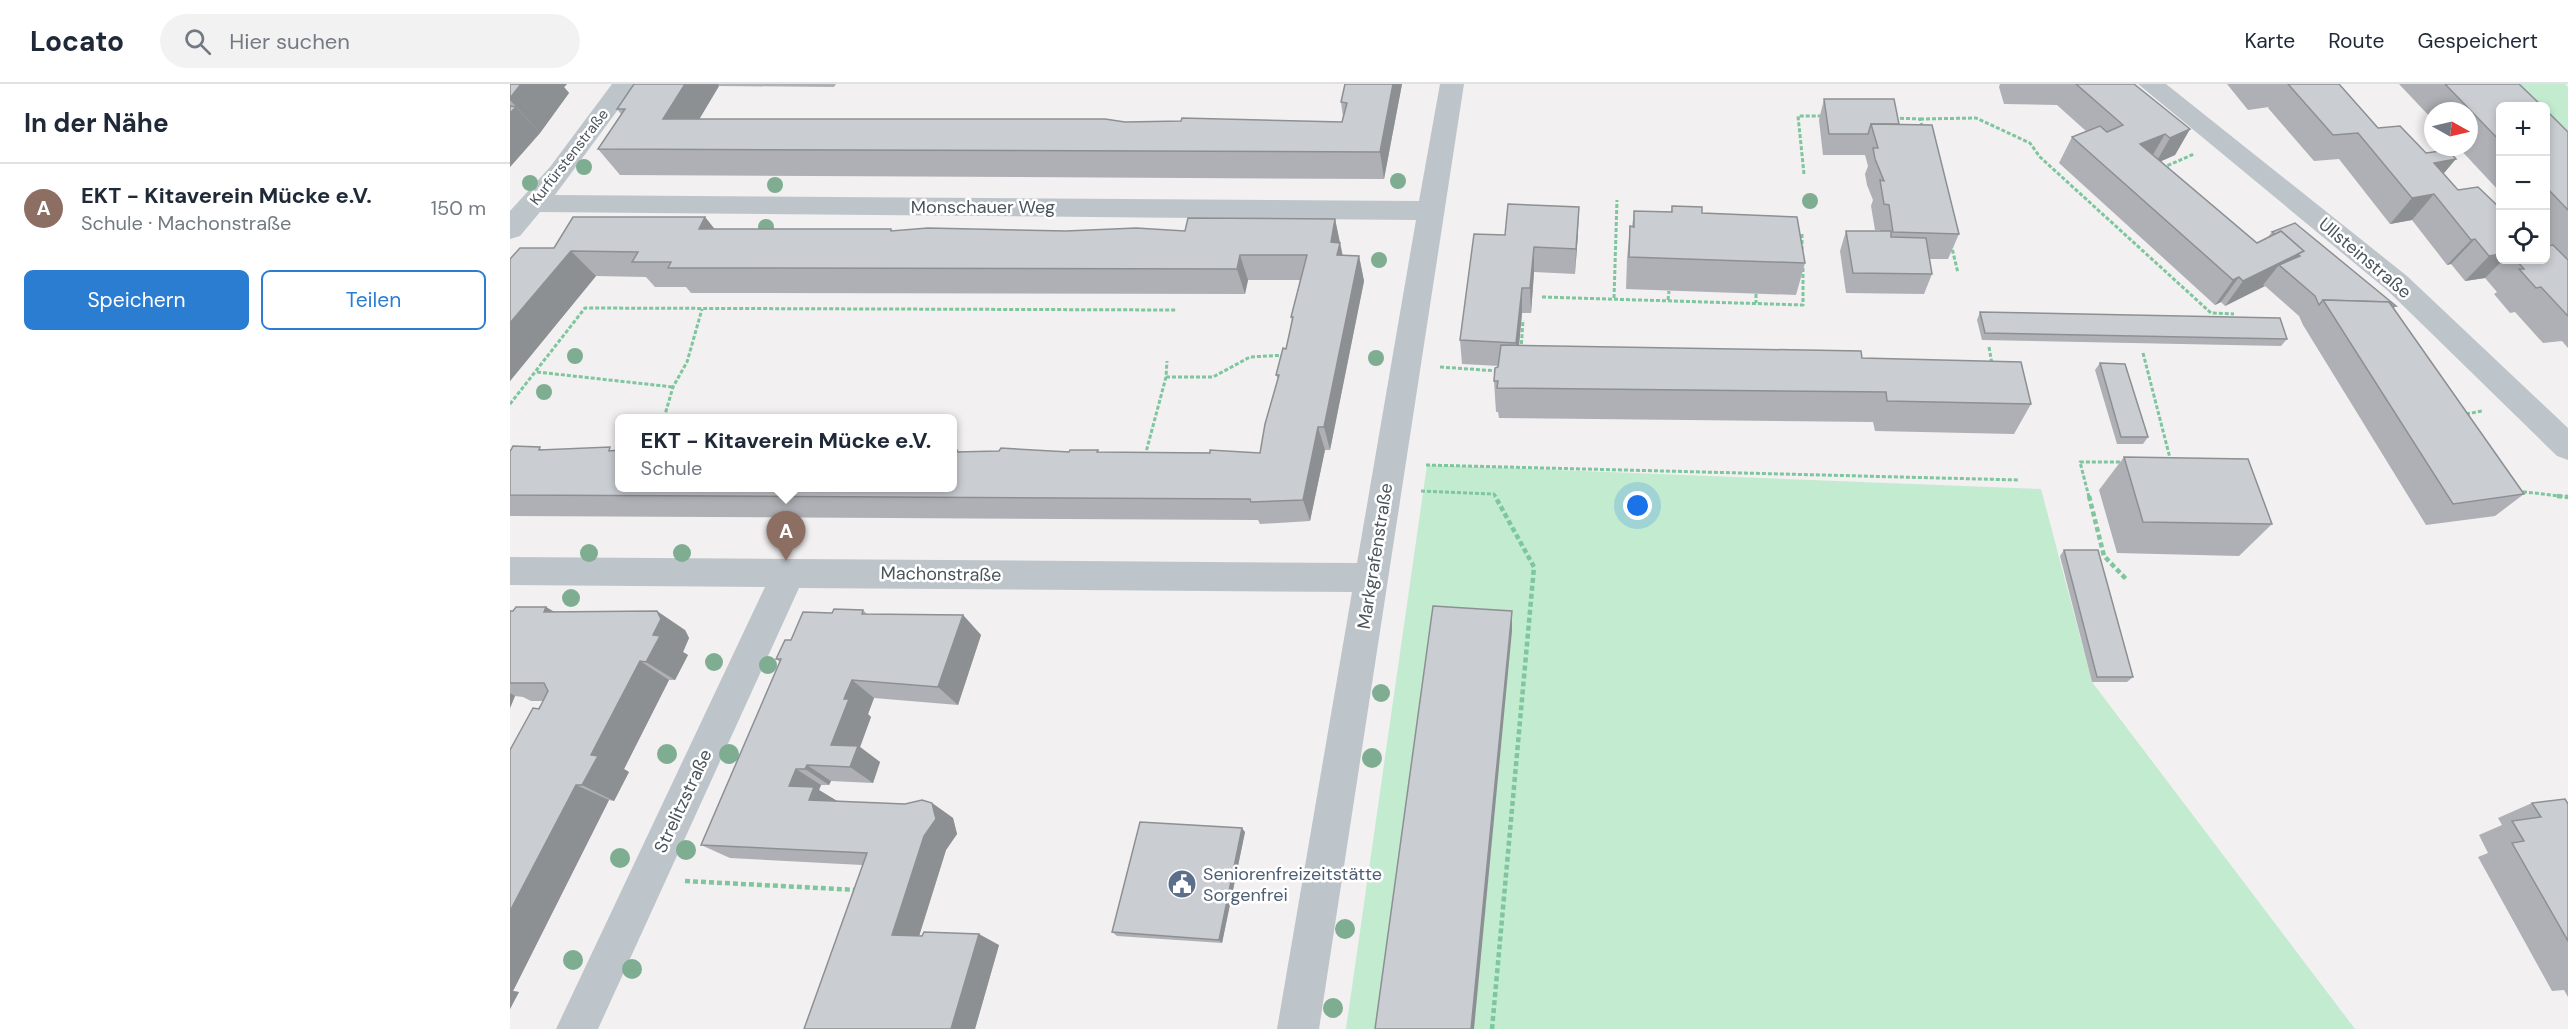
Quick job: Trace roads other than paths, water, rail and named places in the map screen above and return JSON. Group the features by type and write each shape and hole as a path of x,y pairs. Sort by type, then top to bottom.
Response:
{"street":[{"name":"Kurfürstenstraße","path":"510,229 588,136 625,84"},
{"name":"Markgrafenstraße","path":"1298,1029 1452,84"},
{"name":"Ullsteinstraße","path":"2150,84 2397,283 2568,447"},
{"name":"Monschauer Weg","path":"534,202 558,205 1431,211"},
{"name":"Machonstraße","path":"510,571 1371,578"},
{"name":"Strelitzstraße","path":"577,1029 789,573"}],"place":[{"name":"EKT - Kitaverein Mücke e.V.","path":"786,561"},
{"name":"Seniorenfreizeitstätte Sorgenfrei","path":"1182,884"}]}
